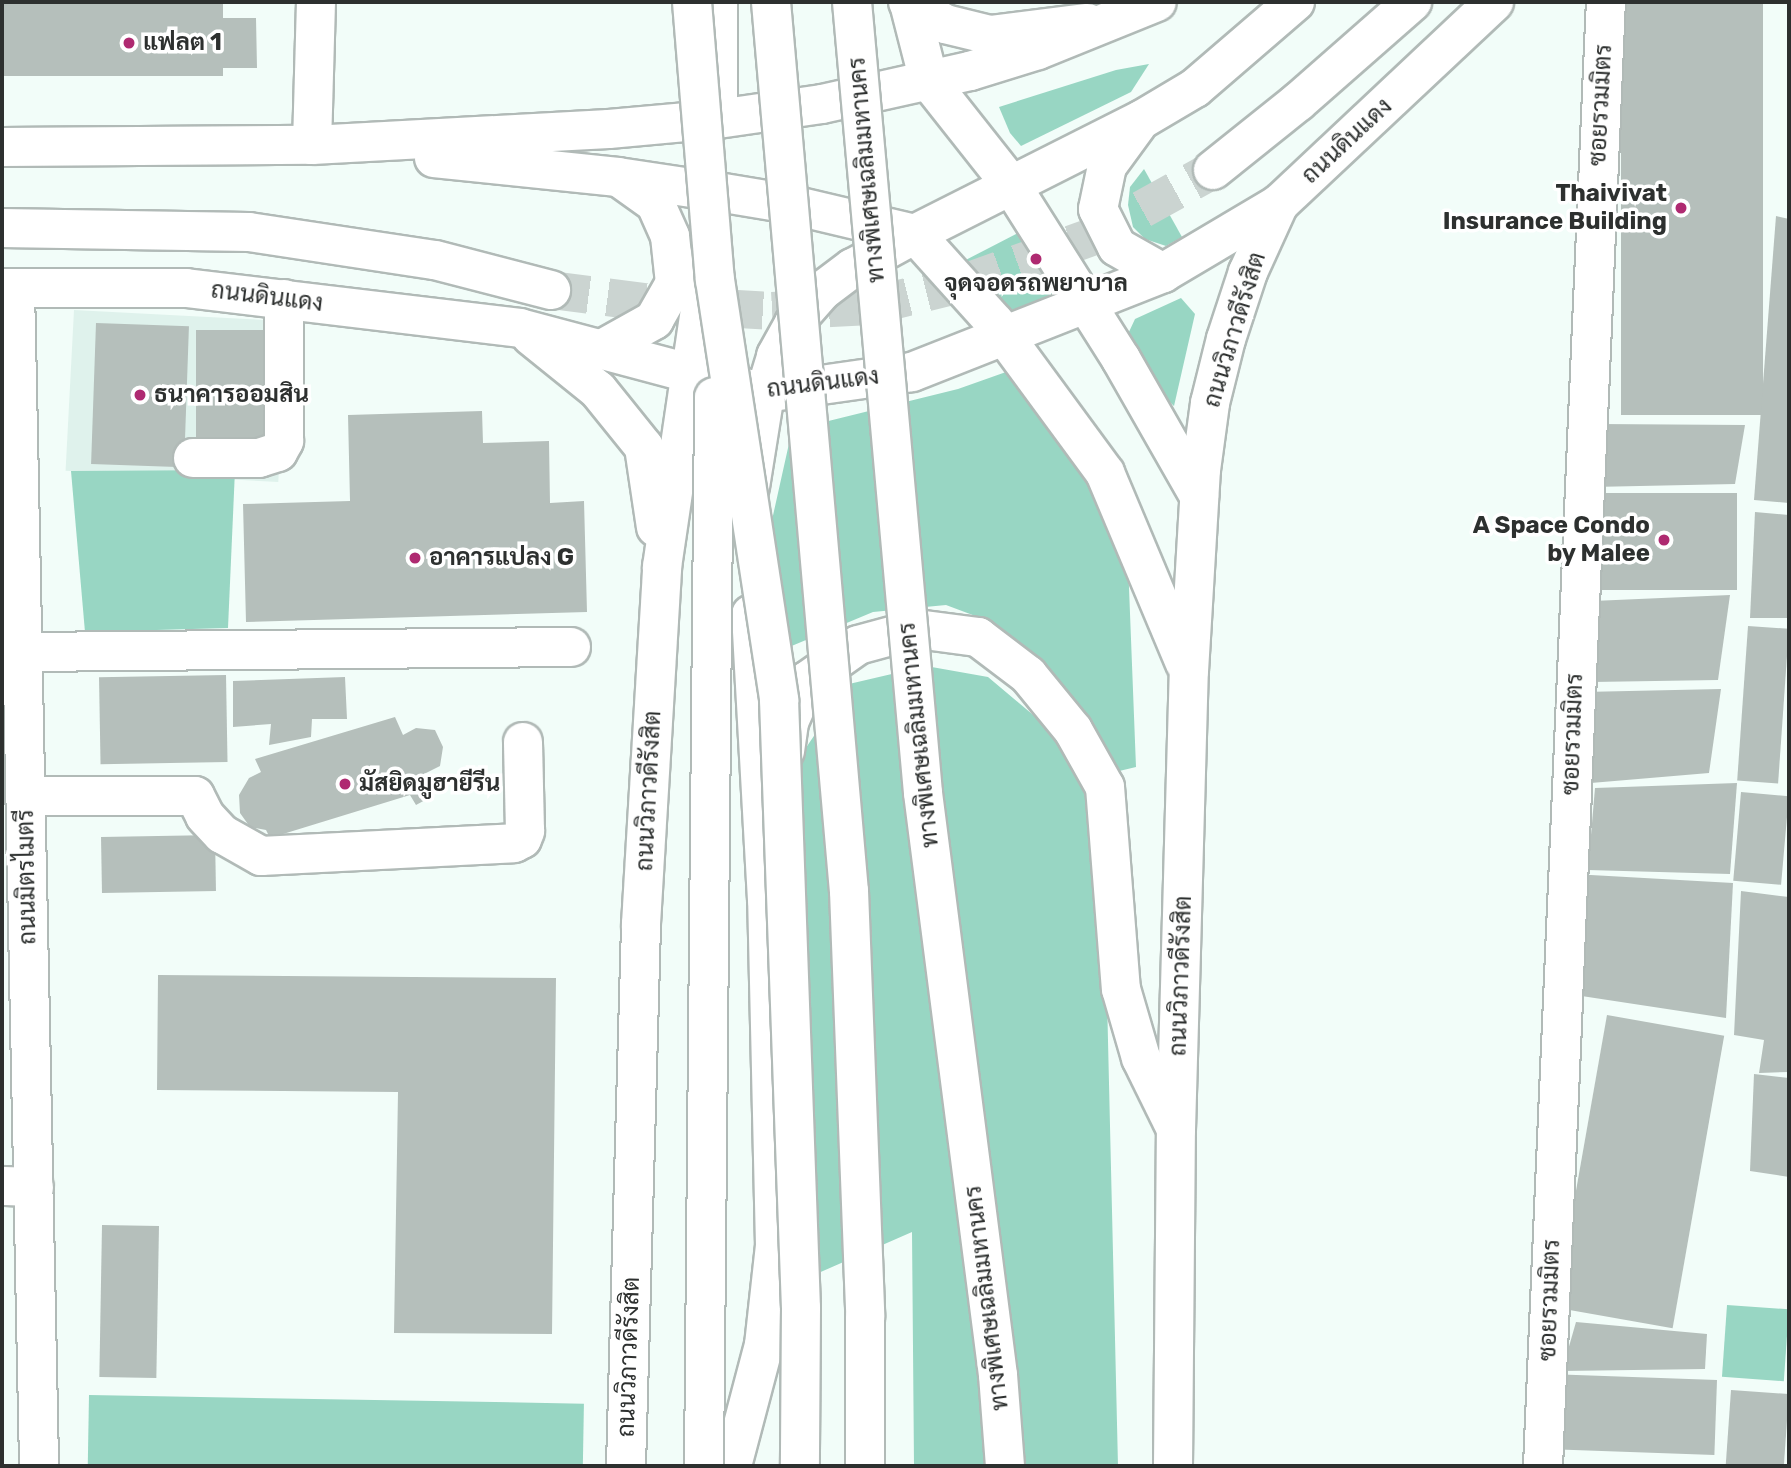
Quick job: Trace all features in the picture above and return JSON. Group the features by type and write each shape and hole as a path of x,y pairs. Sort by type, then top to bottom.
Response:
{"main road":[{"path":"312,145 316,2"},
{"path":"692,2 715,279 779,700 801,1294 800,1466"},
{"name":"ถนนวิภาวดีรังสิต","path":"626,1466 640,924 662,567 718,192 718,2"},
{"path":"771,2 849,891 865,1317 865,1466"},
{"name":"ทางพิเศษเฉลิมมหานคร","path":"852,2 923,793 998,1375 1005,1466"},
{"path":"2,147 312,145 596,130 718,119 822,104 929,81 1038,50 1157,2"},
{"path":"732,1466 764,1345 775,1246 767,900 746,513 765,393 776,356 788,334 822,291 853,268 1141,120 1195,88 1295,2"},
{"path":"1213,170 1298,102 1412,2"},
{"name":"ถนนดินแดง","path":"8,288 186,288 520,328 765,393 912,372 1163,273 1279,204 1494,2"},
{"name":"ซอยรวมมิตร","path":"1543,1466 1606,2"},
{"path":"909,3 945,23 990,34 1122,18"},
{"path":"909,3 929,81 1011,186 1121,359 1199,496"},
{"path":"1141,120 1107,166 1098,209 1117,247 1163,273"},
{"path":"312,145 618,177 784,203 915,234 1005,335 1105,473 1189,671"},
{"path":"602,349 654,320 675,283 670,236 655,203 618,177"},
{"name":"ถนนวิภาวดีรังสิต","path":"1173,1466 1176,1130 1189,671 1199,496 1210,403 1226,339 1248,272 1279,204"},
{"path":"2,228 249,232 435,260 551,290"},
{"path":"704,1466 715,279"},
{"name":"ถนนมิตรไมตรี","path":"8,288 22,652 17,785 18,1269 39,1466"},
{"path":"193,458 259,458 278,452 284,441 284,299"},
{"path":"520,328 598,390 644,447 662,567"},
{"path":"767,900 789,722 807,681 858,645 917,629 978,636 1036,684 1073,730 1105,787 1121,989 1141,1058 1176,1130"},
{"path":"22,652 571,647"},
{"path":"17,785 195,796 205,816 222,834 261,856 514,843 522,839 525,831 523,742"}],"shaded area":[{"path":"74,310 287,321 278,482 66,471"}],"green space":[{"path":"1149,64 1131,92 1021,146 1010,133 999,107 1116,70"},
{"path":"1144,169 1182,237 1166,246 1145,239 1133,227 1128,205 1130,187"},
{"path":"1018,233 1056,298 1012,311 992,290 956,265"},
{"path":"1181,298 1195,314 1174,406 1160,393 1128,334 1135,319"},
{"path":"1006,372 1098,485 1128,562 1136,767 1115,772 1070,701 994,623 946,605 873,612 782,650 770,529 792,430 958,389"},
{"path":"235,470 228,628 85,632 71,471"},
{"path":"926,666 988,677 1064,741 1092,813 1107,998 1118,1466 914,1466 912,1232 791,1285 797,761 849,684"},
{"path":"1727,1305 1789,1309 1784,1381 1722,1377"},
{"path":"89,1395 584,1404 583,1466 88,1466"}],"building":[{"name":"แฟลต 1","path":"2,2 223,2 223,18 256,18 257,68 223,68 223,76 2,76"},
{"name":"Thaivivat Insurance Building","path":"1621,2 1763,2 1763,415 1621,415"},
{"path":"1776,216 1789,219 1789,503 1754,500"},
{"name":"ธนาคารออมสิน","path":"96,323 189,326 184,467 91,464"},
{"path":"196,330 275,330 275,438 196,438"},
{"name":"อาคารแปลง G","path":"482,411 483,443 549,441 550,503 584,501 587,612 246,622 243,504 350,501 348,415"},
{"path":"1598,424 1745,425 1735,484 1592,487"},
{"name":"A Space Condo by Malee","path":"1594,493 1737,493 1737,590 1594,590"},
{"path":"1755,512 1789,515 1789,618 1750,618"},
{"path":"1730,595 1718,680 1592,682 1593,601"},
{"path":"1748,626 1789,629 1778,783 1737,781"},
{"path":"226,675 228,762 101,764 99,677"},
{"path":"345,677 347,719 312,719 311,737 269,745 271,724 233,727 233,681"},
{"path":"1721,689 1709,773 1579,784 1583,692"},
{"path":"395,717 403,735 416,728 435,730 443,747 440,766 422,775 434,789 427,799 416,805 410,795 270,838 266,830 250,827 240,813 239,795 249,778 261,772 255,759"},
{"path":"1737,783 1730,874 1588,870 1595,788"},
{"path":"1741,792 1789,796 1781,885 1733,881"},
{"path":"215,835 216,891 102,893 101,837"},
{"path":"1573,874 1733,883 1726,1018 1575,995"},
{"path":"1741,891 1789,897 1789,1072 1759,1073 1764,1040 1734,1035"},
{"path":"158,975 556,978 552,1334 394,1333 398,1092 157,1090"},
{"path":"1607,1015 1724,1036 1673,1328 1555,1307"},
{"path":"1754,1074 1789,1078 1789,1177 1750,1171"},
{"path":"102,1225 159,1226 156,1378 99,1377"},
{"path":"1576,1322 1707,1334 1705,1369 1562,1371"},
{"path":"1562,1375 1717,1380 1714,1455 1559,1450"},
{"path":"1731,1390 1789,1394 1784,1466 1726,1466"}],"tunnel":[{"path":"551,290 668,305 772,311 871,306 964,283 1092,237 1213,170"}],"place":[{"name":"แฟลต 1","path":"129,43"},
{"name":"Thaivivat Insurance Building","path":"1681,208"},
{"name":"จุดจอดรถพยาบาล","path":"1036,259"},
{"name":"ธนาคารออมสิน","path":"140,395"},
{"name":"A Space Condo by Malee","path":"1664,540"},
{"name":"อาคารแปลง G","path":"415,558"},
{"name":"มัสยิดมูฮายีรีน","path":"345,784"}]}
